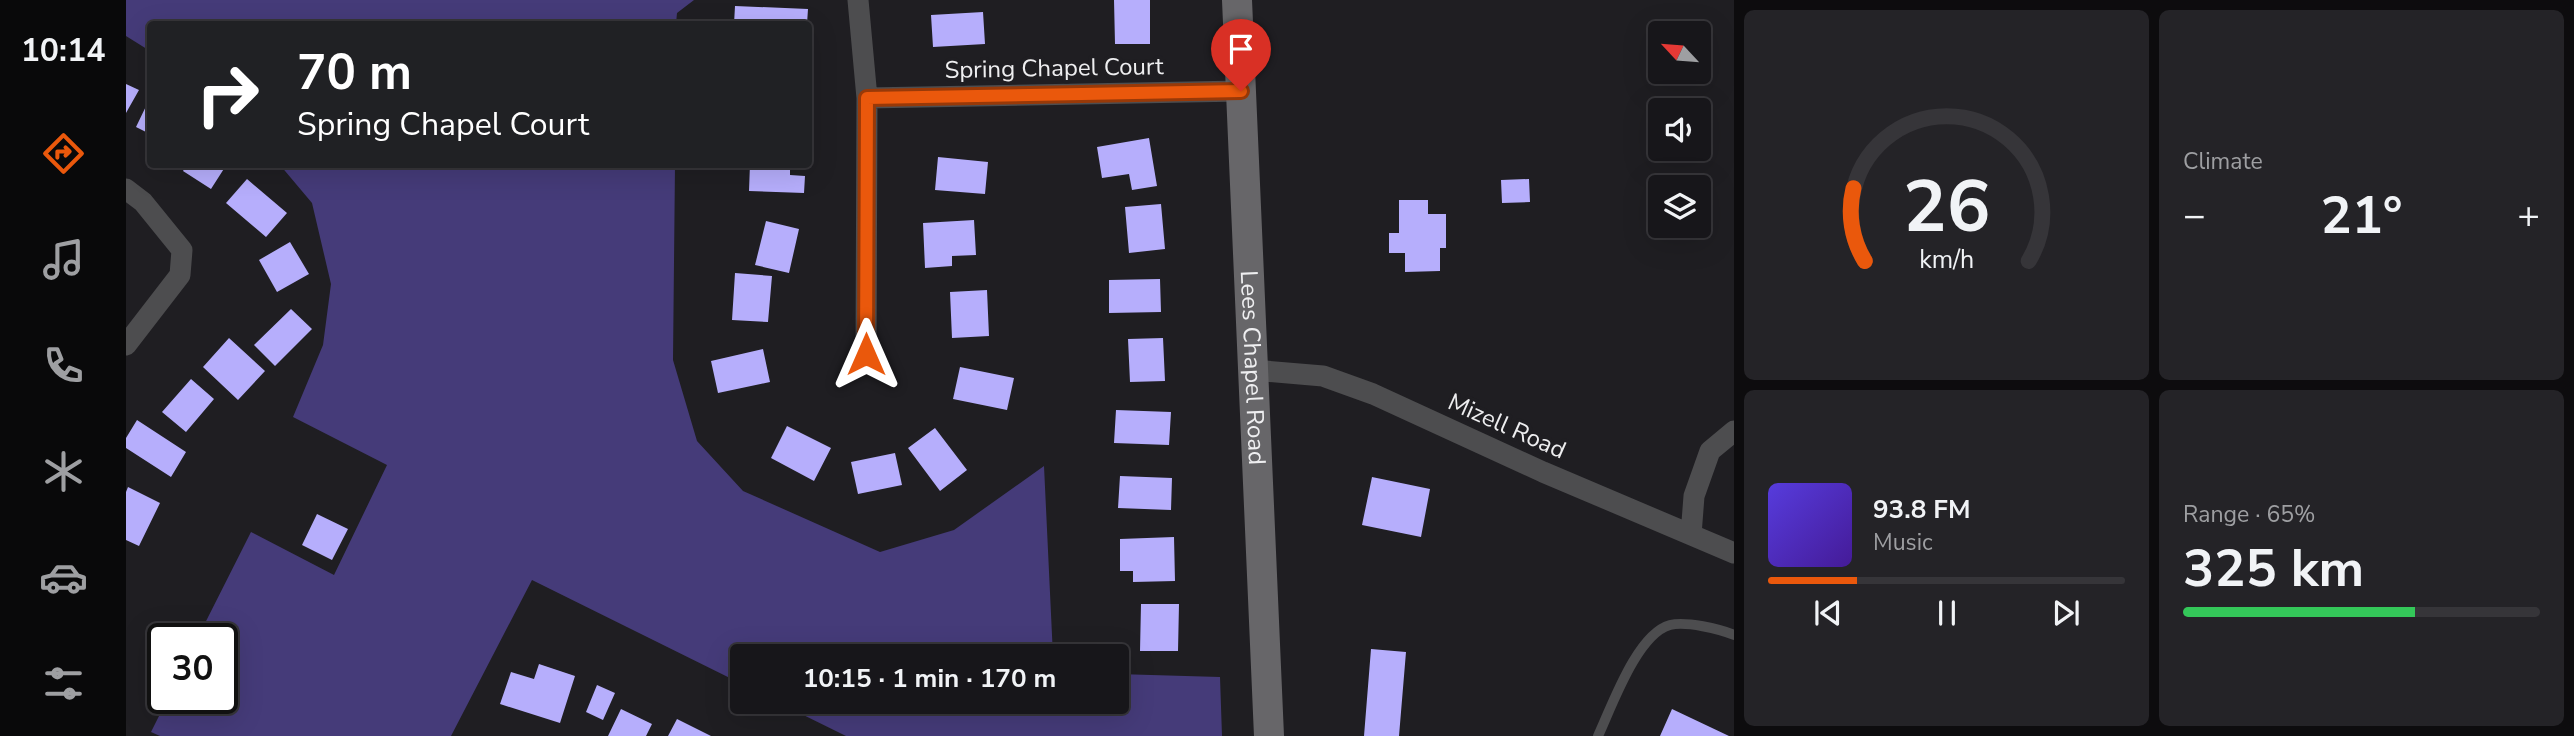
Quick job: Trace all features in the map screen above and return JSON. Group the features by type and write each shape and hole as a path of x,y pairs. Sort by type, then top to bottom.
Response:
{"main road":[{"name":"Lees Chapel Road","path":"1237,0 1269,736"}],"street":[{"path":"858,0 867,98 866,354"},
{"name":"Spring Chapel Court","path":"867,98 1241,91"},
{"path":"126,189 143,202 182,250 180,275 126,345"},
{"name":"Mizell Road","path":"1253,369 1323,376 1373,394 1543,472 1734,553"},
{"path":"1691,535 1694,496 1710,451 1734,431"}],"lane":[{"path":"1598,736 1643,644 1670,625 1716,627 1734,635"}],"shaded area":[{"path":"126,0 694,0 677,13 676,21 147,21 147,49 126,36"},
{"path":"283,168 675,168 673,360 697,441 743,491 880,552 954,530 1044,466 1052,644 730,644 730,678 532,580 451,736 160,736 151,732 160,714 238,714 238,623 205,623 251,532 334,575 387,465 293,417 323,345 331,284 312,203"},
{"path":"1129,674 1220,677 1222,736 846,736 801,714 1129,714"}],"building":[{"path":"1114,0 1150,0 1150,44 1115,44"},
{"path":"735,6 808,9 807,21 734,21"},
{"path":"983,12 985,44 933,47 931,15"},
{"path":"126,84 139,90 126,113"},
{"path":"147,104 147,132 136,127"},
{"path":"1149,138 1157,186 1132,190 1129,174 1102,178 1097,147"},
{"path":"938,157 988,162 985,194 935,190"},
{"path":"185,168 224,168 211,189 183,171"},
{"path":"750,168 790,168 790,175 805,176 804,193 749,191"},
{"path":"247,179 287,213 266,237 226,203"},
{"path":"1529,179 1530,202 1502,203 1501,180"},
{"path":"1399,200 1428,200 1428,214 1446,214 1446,248 1440,248 1440,271 1405,272 1405,253 1389,253 1389,233 1399,233"},
{"path":"1161,204 1165,249 1129,253 1125,207"},
{"path":"974,220 976,255 952,256 952,266 925,268 923,223"},
{"path":"766,221 799,229 789,273 755,265"},
{"path":"290,242 309,274 277,292 259,260"},
{"path":"735,273 772,276 768,322 732,320"},
{"path":"1160,279 1161,312 1109,313 1109,280"},
{"path":"987,290 989,336 952,338 950,292"},
{"path":"291,309 312,329 275,366 254,345"},
{"path":"229,338 265,371 238,400 203,367"},
{"path":"1163,338 1165,381 1130,382 1128,339"},
{"path":"763,349 770,382 718,393 711,361"},
{"path":"960,367 1014,378 1007,410 953,399"},
{"path":"191,379 214,399 186,432 162,412"},
{"path":"1116,410 1171,412 1169,445 1114,443"},
{"path":"137,420 186,452 171,477 126,448 126,438"},
{"path":"787,426 831,448 814,481 771,458"},
{"path":"935,428 967,470 940,491 908,448"},
{"path":"895,453 902,485 858,494 851,462"},
{"path":"1120,476 1172,478 1171,510 1118,508"},
{"path":"1372,477 1430,489 1421,537 1362,525"},
{"path":"128,487 160,503 139,546 126,540"},
{"path":"317,514 348,529 332,560 302,545"},
{"path":"1174,537 1175,581 1133,582 1133,571 1120,571 1120,539"},
{"path":"1141,604 1179,604 1178,651 1140,651"},
{"path":"1371,649 1406,652 1399,736 1364,736"},
{"path":"539,664 575,676 560,723 500,704 511,672 534,679"},
{"path":"597,685 615,693 603,720 586,712"},
{"path":"621,709 652,724 646,736 608,736"},
{"path":"1672,709 1729,736 1660,736"},
{"path":"677,719 711,736 668,736"}],"route":[{"path":"866,354 867,98 1241,91"}]}
